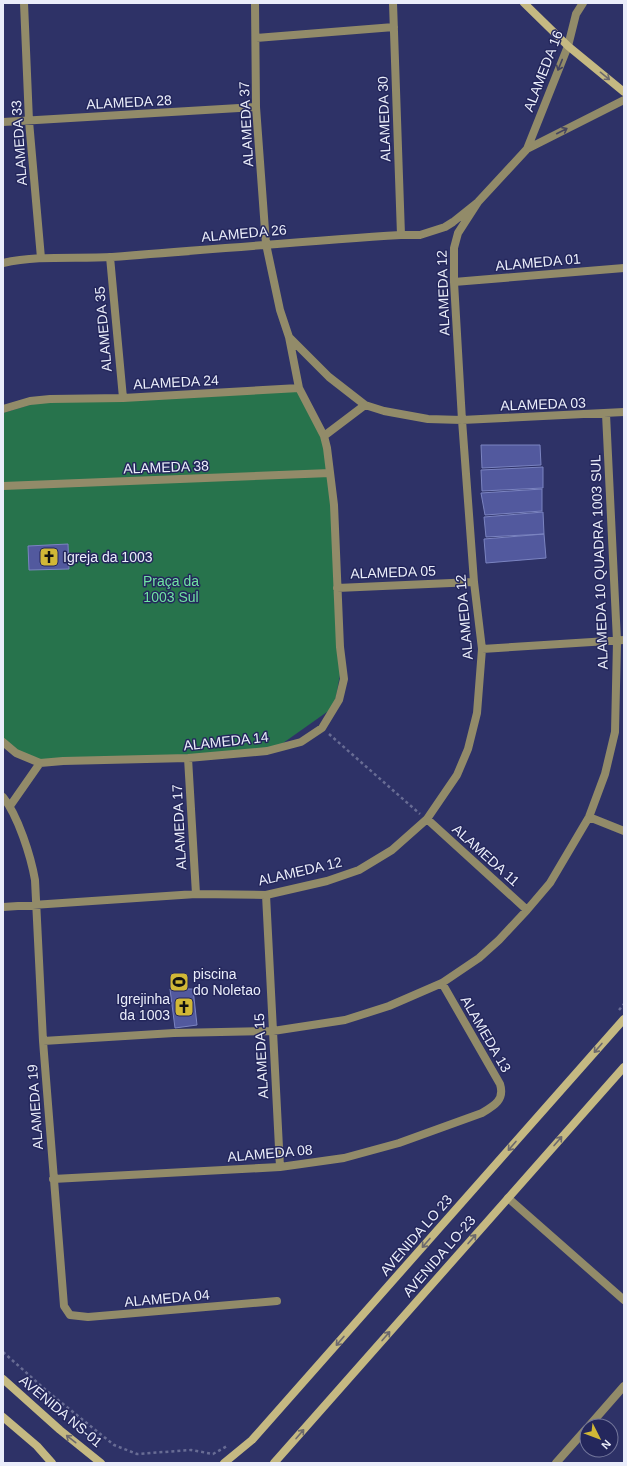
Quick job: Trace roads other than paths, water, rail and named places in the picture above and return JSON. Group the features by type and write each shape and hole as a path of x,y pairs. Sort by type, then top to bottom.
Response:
{"street":[{"name":"ALAMEDA 33","path":"24,3 29,121 41,258"},
{"name":"ALAMEDA 37","path":"255,3 256,107 266,244 280,310 289,337"},
{"name":"ALAMEDA 30","path":"393,3 400,234"},
{"path":"524,3 568,46 624,92"},
{"name":"ALAMEDA 16","path":"527,149 568,46 576,14 583,3"},
{"path":"256,38 394,28"},
{"name":"ALAMEDA 16","path":"478,202 527,149 624,100"},
{"name":"ALAMEDA 28","path":"3,122 256,107"},
{"name":"ALAMEDA 26","path":"3,263 24,258 110,257 400,234 420,235 445,227 478,202"},
{"name":"ALAMEDA 12","path":"3,908 196,894 266,895 327,881 359,870 392,850 427,819 457,775 468,749 477,713 482,649 474,582 462,420 454,282 455,241 478,202"},
{"name":"ALAMEDA 35","path":"110,257 123,398"},
{"name":"ALAMEDA 01","path":"454,282 624,268"},
{"path":"289,337 300,388"},
{"path":"289,337 329,377 365,405 324,436"},
{"name":"ALAMEDA 24","path":"3,409 30,401 50,399 123,398 300,388"},
{"name":"ALAMEDA 14","path":"3,742 16,753 40,763 188,758 267,751 301,742 322,728 339,700 344,679 340,647 334,505 324,436 300,388"},
{"name":"ALAMEDA 03","path":"365,405 384,411 428,419 462,420 624,412"},
{"name":"ALAMEDA 10 QUADRA 1003 SUL","path":"43,1041 174,1033 273,1032 345,1020 389,1006 442,983 479,958 499,940 527,910 550,884 589,817 605,774 614,732 621,640 606,414"},
{"name":"ALAMEDA 38","path":"3,486 330,473"},
{"name":"ALAMEDA 05","path":"338,588 474,582"},
{"path":"482,649 621,640"},
{"name":"ALAMEDA 17","path":"188,758 196,894"},
{"path":"10,806 40,763"},
{"name":"ALAMEDA 19","path":"3,797 10,806 32,864 36,905 43,1041 53,1180 64,1306"},
{"path":"589,817 624,831"},
{"name":"ALAMEDA 11","path":"427,819 527,910"},
{"name":"ALAMEDA 15","path":"266,895 280,1167"},
{"name":"ALAMEDA 13","path":"442,983 500,1084 502,1091 500,1098 492,1107 482,1112"},
{"name":"AVENIDA LO 23","path":"224,1463 252,1440 624,1019"},
{"name":"AVENIDA LO-23","path":"274,1463 624,1066"},
{"name":"ALAMEDA 08","path":"53,1180 280,1167 344,1158 399,1144 482,1112"},
{"path":"508,1198 624,1300"},
{"name":"ALAMEDA 04","path":"64,1306 70,1315 88,1317 277,1302"},
{"name":"AVENIDA NS-01","path":"3,1379 60,1430 101,1463"},
{"path":"596,1418 624,1386"},
{"path":"3,1417 37,1446 52,1463"},
{"path":"556,1463 579,1437"}],"water":[{"name":"piscina do Noletao","path":"173,975 184,975 186,988 174,989"}],"place":[{"name":"Igreja da 1003","path":"49,557"},
{"name":"piscina do Noletao","path":"179,982"},
{"name":"Igrejinha da 1003","path":"184,1007"}],"park label":[{"name":"Praça da 1003 Sul","path":"171,590"}]}
